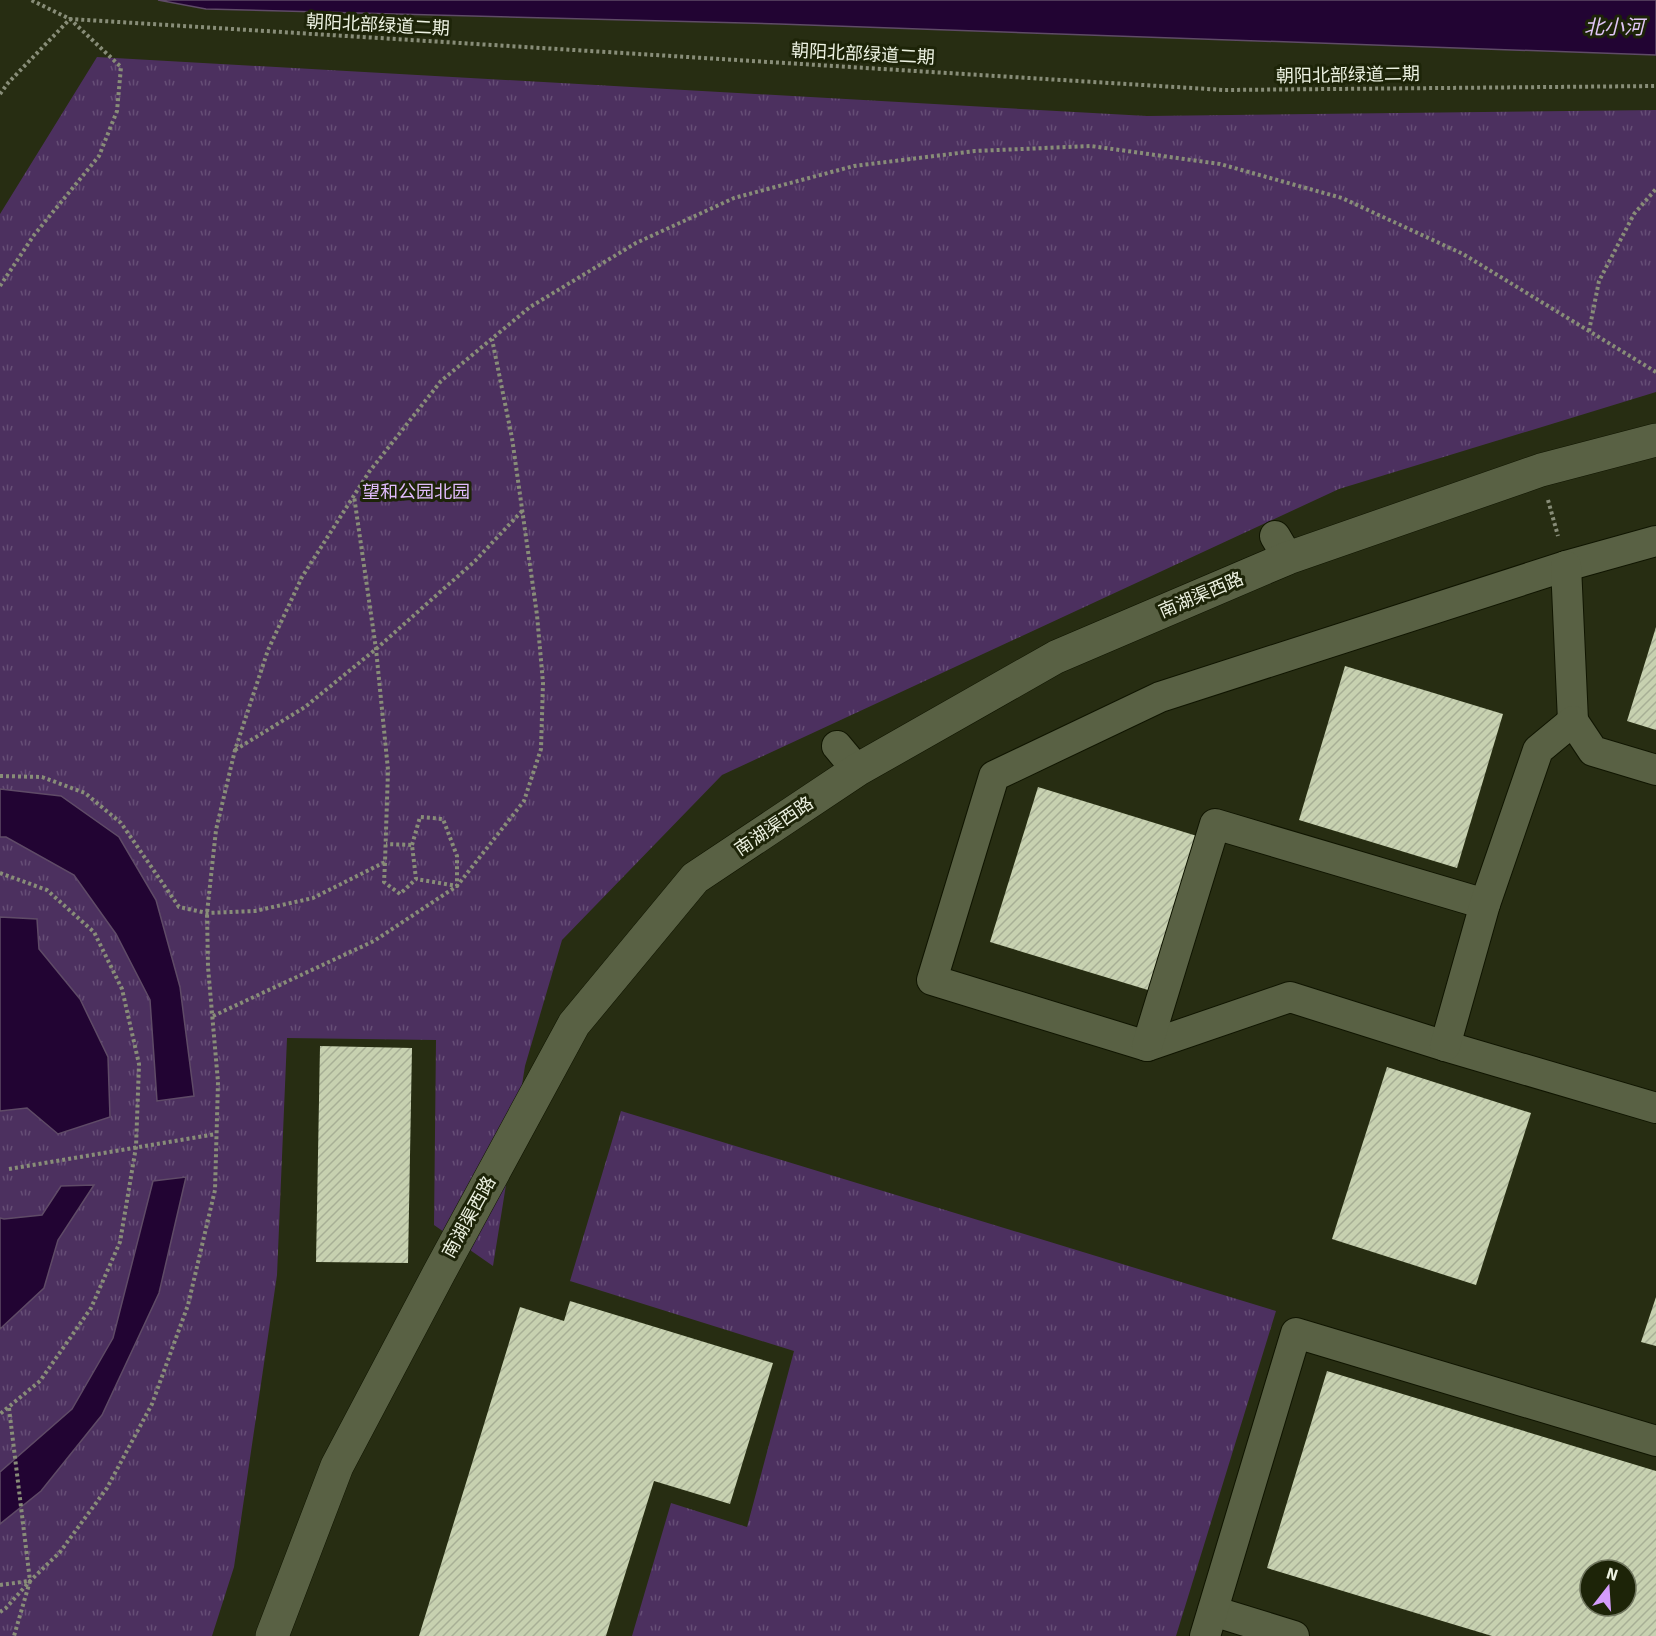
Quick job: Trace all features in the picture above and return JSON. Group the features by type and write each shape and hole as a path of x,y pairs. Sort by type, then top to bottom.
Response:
{"street":[{"name":"南湖渠西路","path":"272,1636 337,1466 574,1024 695,878 847,758 1282,547 1540,470 1656,440"},
{"path":"1656,541 1566,566 1160,697 994,776 932,980 1147,1046 1290,998 1656,1108"},
{"path":"1566,566 1573,721 1593,751 1656,770"},
{"path":"1445,1046 1485,904 1538,750 1573,721"},
{"path":"1147,1046 1215,824 1485,904"},
{"path":"1294,1636 1209,1624 1296,1333 1656,1441"}],"path":[{"path":"0,286 34,235 99,156 117,111 121,68 70,19 31,0"},
{"path":"0,94 70,19"},
{"name":"朝阳北部绿道二期","path":"70,19 1224,90 1656,86"},
{"path":"0,1612 60,1552 107,1488 152,1404 188,1305 215,1190 218,1082 208,967 207,913 216,830 235,750 268,650 302,577 369,472 441,381 530,307 636,243 734,198 854,166 975,151 1091,146 1220,164 1342,198 1464,254 1656,372"},
{"path":"1589,331 1599,281 1634,214 1656,189"},
{"path":"213,1016 374,941 457,886 524,801 541,749 543,683 537,615 512,438 492,339"},
{"path":"1540,470 1566,566"},
{"path":"354,496 376,649 388,770 384,882 400,894 416,879"},
{"path":"235,750 305,708 376,649 475,561 522,511"},
{"path":"0,776 42,777 85,794 121,823 180,907 207,913 255,911 313,898 385,862"},
{"path":"416,879 412,846 420,817 443,819 457,856 457,886"},
{"path":"386,844 412,846"},
{"path":"0,873 47,890 94,932 122,989 139,1064 136,1147 120,1242 91,1308 40,1381 0,1414"},
{"path":"416,879 457,886"},
{"path":"9,1169 216,1134"},
{"path":"9,1407 30,1581 14,1636"},
{"path":"0,1585 30,1581"}],"green space":[{"name":"望和公园北园","path":"97,57 1147,116 1656,110 1656,392 1339,489 722,775 562,940 525,1066 493,1266 434,1225 436,1040 287,1038 277,1275 234,1567 212,1636 0,1636 0,214"},
{"path":"621,1111 1276,1311 1176,1636 632,1636 671,1503 747,1527 794,1351 570,1281"}],"water":[{"name":"北小河","path":"158,0 1656,0 1656,55 779,24 206,9"},
{"path":"0,789 61,796 119,837 156,900 180,987 194,1096 157,1101 150,1000 116,934 74,875 6,837 0,837"},
{"path":"0,917 37,919 39,949 80,999 108,1057 110,1117 58,1134 27,1108 0,1111"},
{"path":"186,1177 159,1293 102,1415 41,1491 0,1524 0,1472 72,1409 113,1338 153,1181"},
{"path":"94,1185 58,1240 44,1288 0,1329 0,1218 42,1215 61,1186"}],"building":[{"path":"1656,627 1656,730 1627,721"},
{"path":"1345,666 1503,714 1457,868 1299,820"},
{"path":"1038,787 1197,836 1148,990 990,942"},
{"path":"320,1046 412,1048 408,1263 316,1262"},
{"path":"1387,1067 1531,1113 1476,1285 1332,1239"},
{"path":"1656,1297 1656,1346 1641,1342"},
{"path":"570,1301 773,1363 730,1504 654,1481 606,1636 419,1636 520,1307 564,1321"},
{"path":"1327,1371 1656,1471 1656,1636 1492,1636 1267,1568"}]}
